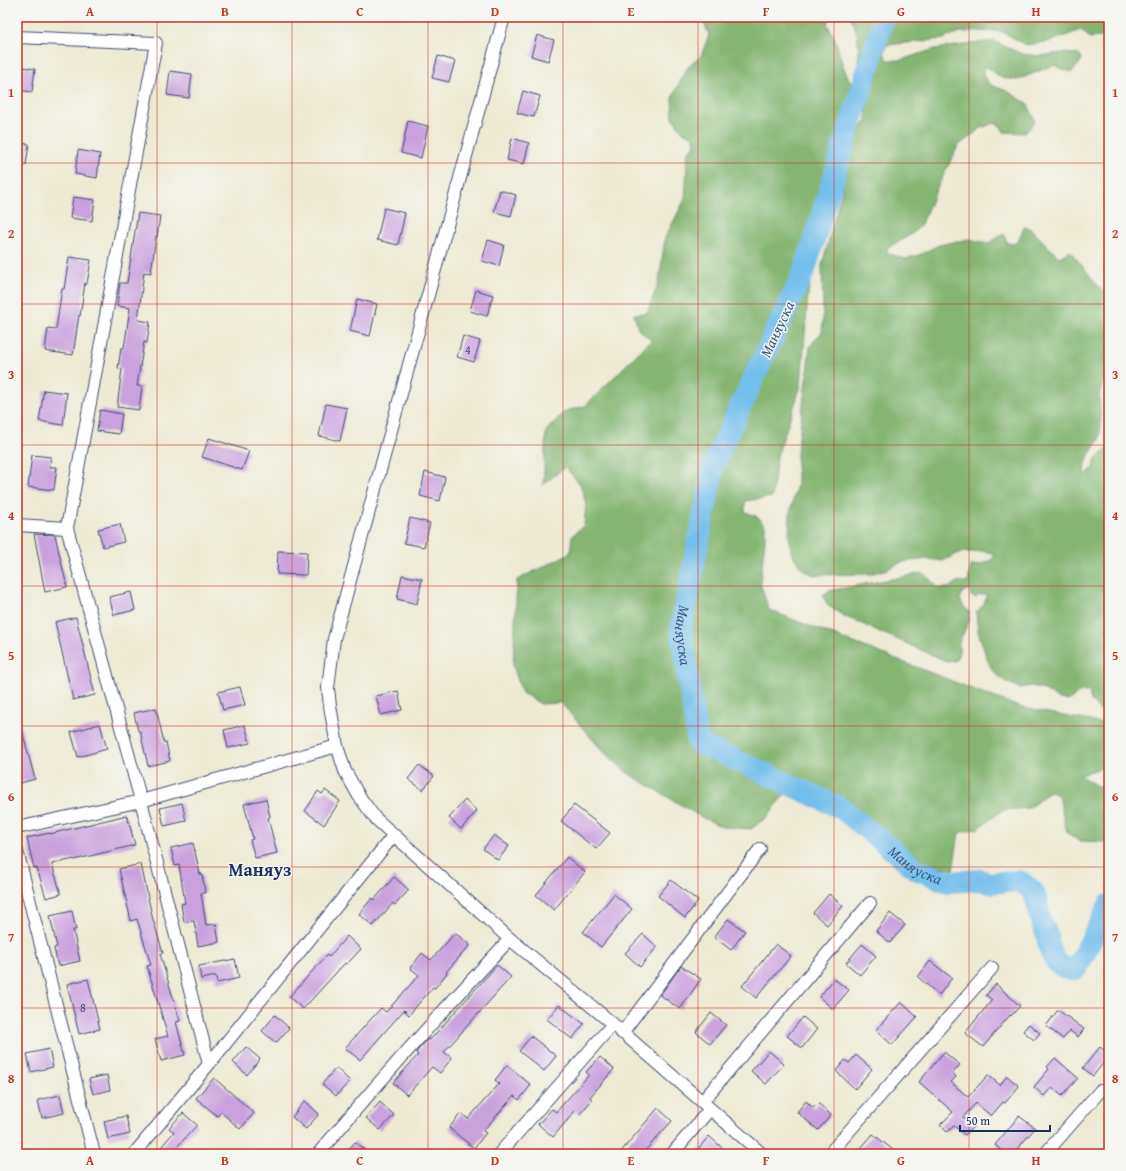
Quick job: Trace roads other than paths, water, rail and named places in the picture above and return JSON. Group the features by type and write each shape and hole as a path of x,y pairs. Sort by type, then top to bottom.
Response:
{"street":[{"path":"504,17 334,639 328,688 337,746 346,771 359,796 374,818 510,939 613,1024 762,1154"},
{"path":"17,37 156,43 67,528 141,801 209,1064"},
{"path":"17,525 67,528"},
{"path":"17,828 141,801 337,746"},
{"path":"134,1154 209,1064 393,836"},
{"path":"622,1033 760,849"},
{"path":"17,851 94,1154"},
{"path":"672,1154 706,1106 870,903"},
{"path":"318,1154 445,1008 510,939"},
{"path":"829,1154 992,968"},
{"path":"499,1154 613,1024"},
{"path":"1045,1154 1100,1091"}],"waterway":[{"name":"Маняуска","path":"884,17 805,269 714,463 681,629 698,743 841,808 916,869 948,882 981,880 988,883 1019,881 1032,890 1036,899 1041,921 1048,937 1048,945 1053,957 1058,964 1065,968 1071,970 1077,968 1109,905"}],"district":[{"name":"Маняуз","path":"260,869"}]}
